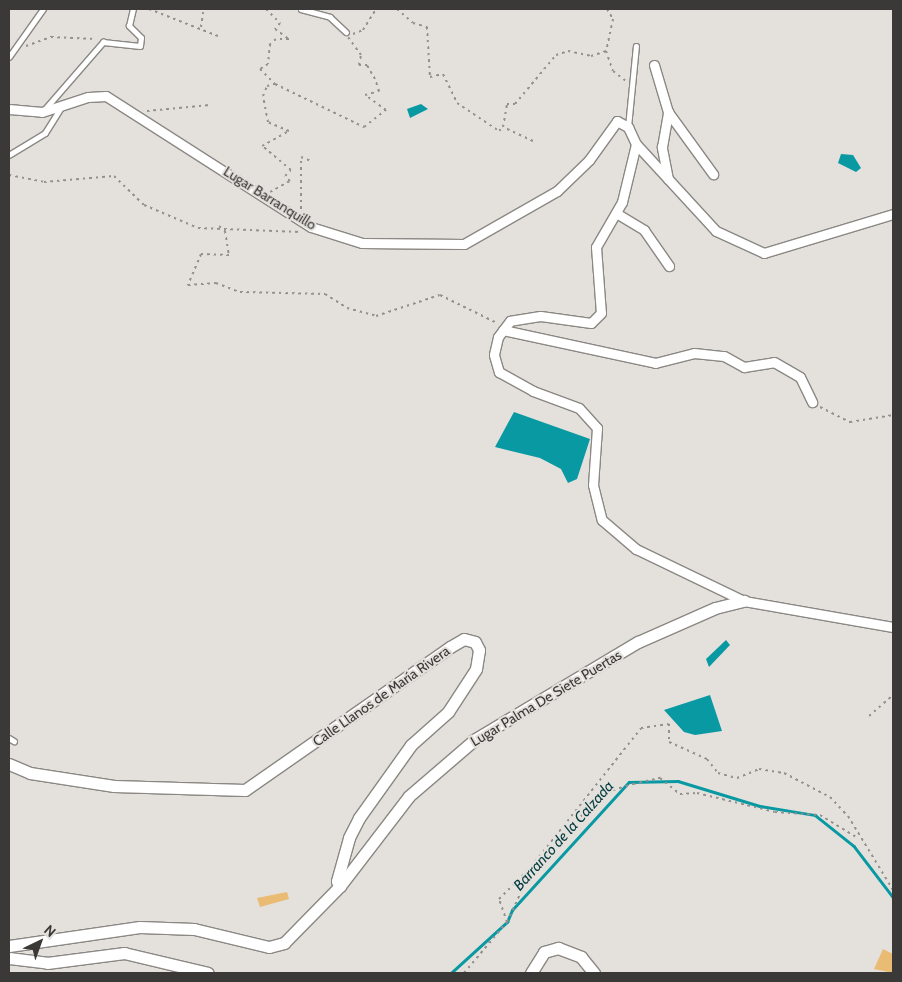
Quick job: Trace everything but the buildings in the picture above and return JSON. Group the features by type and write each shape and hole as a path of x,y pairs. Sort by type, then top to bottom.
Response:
{"street":[{"path":"654,65 668,112 712,174"},
{"name":"Lugar Barranquillo","path":"42,112 88,97 106,96 130,113 266,194 311,227 362,243 464,244 557,191 589,160 617,121 628,127"},
{"path":"9,109 42,112"},
{"path":"668,112 662,147 669,184"},
{"path":"628,127 636,144 644,148 669,184 716,231 764,253 893,214"},
{"path":"636,144 616,213 596,247 601,313 591,323 540,316 510,321 504,329 494,355 500,372 533,391 579,408 597,428 593,485 602,520 636,549 744,602"},
{"path":"616,213 644,230 669,266"},
{"path":"504,329 656,363 694,353 724,356 744,367 774,362 800,377 812,402"},
{"name":"Lugar Palma De Siete Puertas","path":"9,946 140,927 194,929 269,947 284,943 340,886 409,796 474,740 638,642 714,608 744,602 893,627"},
{"name":"Calle Llanos de María Rivera","path":"9,764 30,773 114,786 245,790 450,647 464,639 475,642 479,650 476,669 448,712 411,745 359,818 348,838 337,881 340,886"},
{"path":"531,973 544,952 558,948 581,957 594,973"},
{"path":"9,958 47,963 124,953 208,973"}],"lane":[{"path":"9,57 43,9"},
{"path":"42,112 103,42 140,46 142,38 130,26 133,9"},
{"path":"301,9 330,17 346,32"},
{"path":"628,127 635,87 636,46"},
{"path":"9,155 45,133 62,106"},
{"path":"9,738 14,741"}],"path":[{"path":"149,9 218,36"},
{"path":"266,9 280,24 275,29 289,39 276,39 270,44 268,64 260,69 275,84 364,128 376,120 386,105 365,95 379,91 376,79 367,65 359,65 361,55 346,32 363,30 376,9"},
{"path":"398,9 413,22 428,26 430,77 443,74 457,103 498,132 503,127 507,104 515,104 556,55 568,51 591,56 606,51"},
{"path":"607,9 613,20 606,51 613,71 635,87"},
{"path":"201,28 203,12"},
{"path":"14,51 51,37 103,42"},
{"path":"266,194 290,181 285,176 291,170 262,146 289,131 268,122 263,96 267,86 275,84"},
{"path":"130,113 210,105"},
{"path":"503,127 533,140"},
{"path":"295,217 301,209 301,157 311,161"},
{"path":"9,175 44,182 114,176 160,214 198,228 219,226 309,233 311,227"},
{"path":"219,226 225,231 229,255 201,254 188,285 216,283 240,292 325,294 347,308 376,316 440,295 504,329"},
{"path":"812,402 850,422 893,415"},
{"path":"869,716 893,695"},
{"path":"507,922 498,899 531,866 640,728 669,724 669,742 707,759 718,773 736,778 759,770 784,773 815,789 842,810 893,890"},
{"path":"464,973 507,922 523,887 587,809 613,790 660,778 680,794 698,793 775,812 820,815 860,839"}],"water":[{"path":"421,104 428,109 410,118 407,109"},
{"path":"841,154 853,155 861,168 856,172 838,163"},
{"path":"514,412 590,439 577,479 568,483 561,469 540,458 495,447"},
{"path":"726,640 730,645 709,667 706,659"},
{"path":"710,695 722,731 695,735 684,732 664,710"}],"waterway":[{"name":"Barranco de la Calzada","path":"451,973 507,922 512,910 629,782 678,781 760,806 815,815 854,846 893,897"}]}
